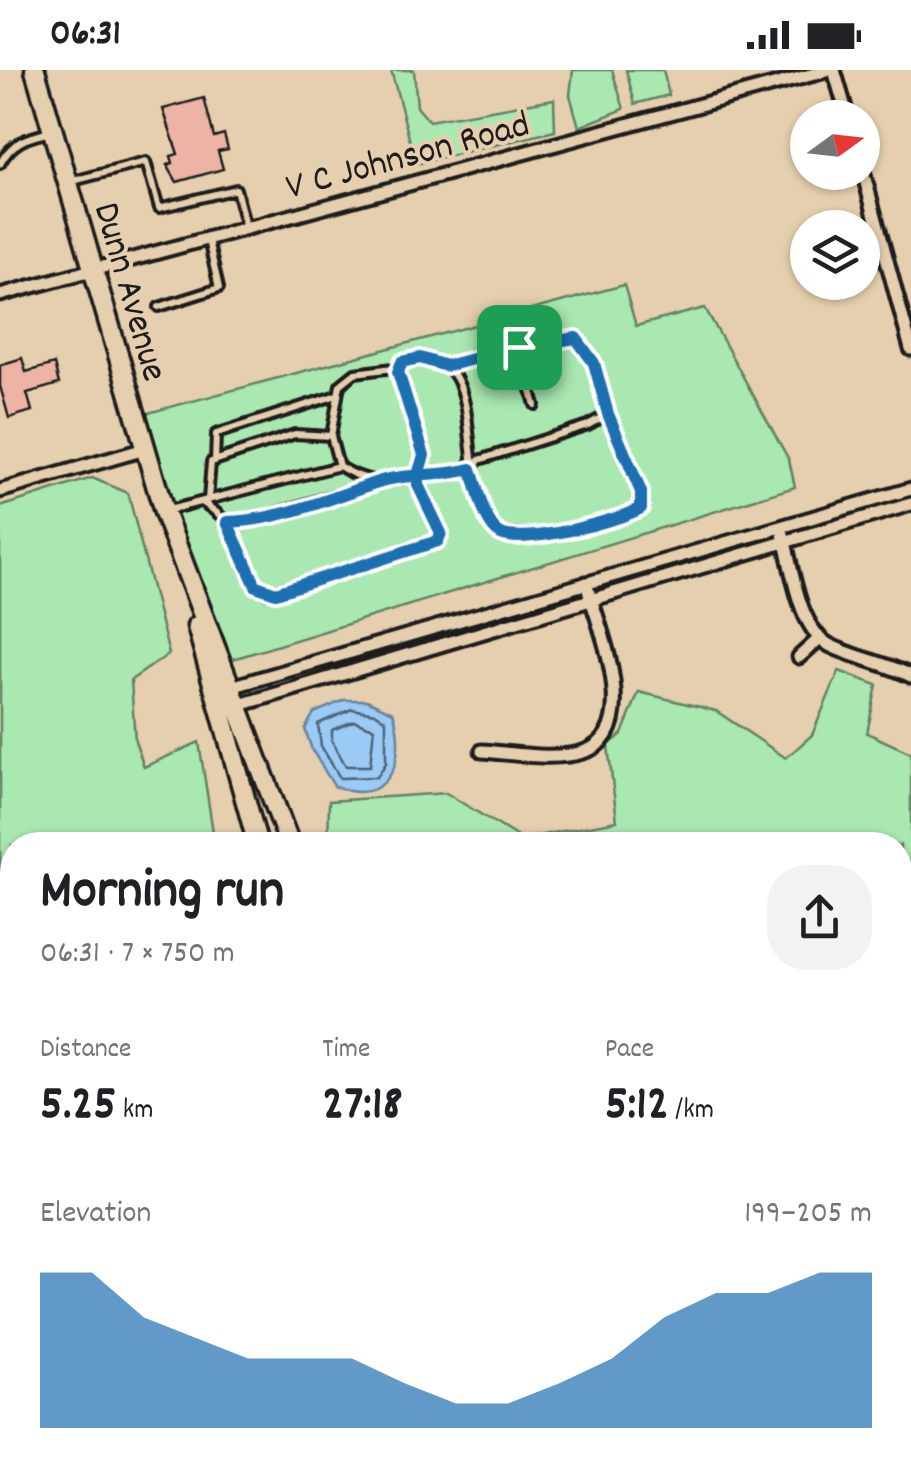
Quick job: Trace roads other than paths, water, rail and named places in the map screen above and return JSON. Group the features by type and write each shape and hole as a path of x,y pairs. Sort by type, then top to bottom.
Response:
{"main road":[{"name":"Dunn Avenue","path":"35,70 145,449 222,696 255,832"},
{"name":"Dunn Avenue","path":"222,696 239,705 285,832"}],"street":[{"path":"832,70 842,100"},
{"name":"V C Johnson Road","path":"0,295 832,70"},
{"path":"868,190 911,349"},
{"path":"0,491 145,449"},
{"path":"222,696 911,488"},
{"path":"239,705 911,504"},
{"path":"781,526 808,621 820,638 911,676"},
{"path":"482,751 565,755 589,750 609,733 615,717 615,694 586,584"},
{"path":"799,657 820,638"}],"lane":[{"path":"0,164 8,149 23,139 53,131"},
{"path":"68,183 146,162 159,208 236,189 246,228"},
{"path":"158,306 219,288 208,238"},
{"path":"339,466 331,436 336,395 340,385 356,373 401,367 420,358 446,366 519,347 576,338 594,363 608,414 641,492 641,508 628,516 540,535 500,534 492,526 471,466 464,387 446,366"},
{"path":"519,347 535,405"},
{"path":"205,501 227,522 250,580 261,590 276,593 438,541 441,533 418,476 424,455 401,367"},
{"path":"215,461 216,434 336,395"},
{"path":"227,522 252,520 374,483 471,466 588,425 608,414"},
{"path":"205,501 210,462 295,434 331,436"},
{"path":"167,520 205,501 339,466 374,483"}],"water":[{"path":"344,700 367,700 393,712 396,762 381,785 369,791 353,792 334,786 312,750 305,729 314,713"}]}
